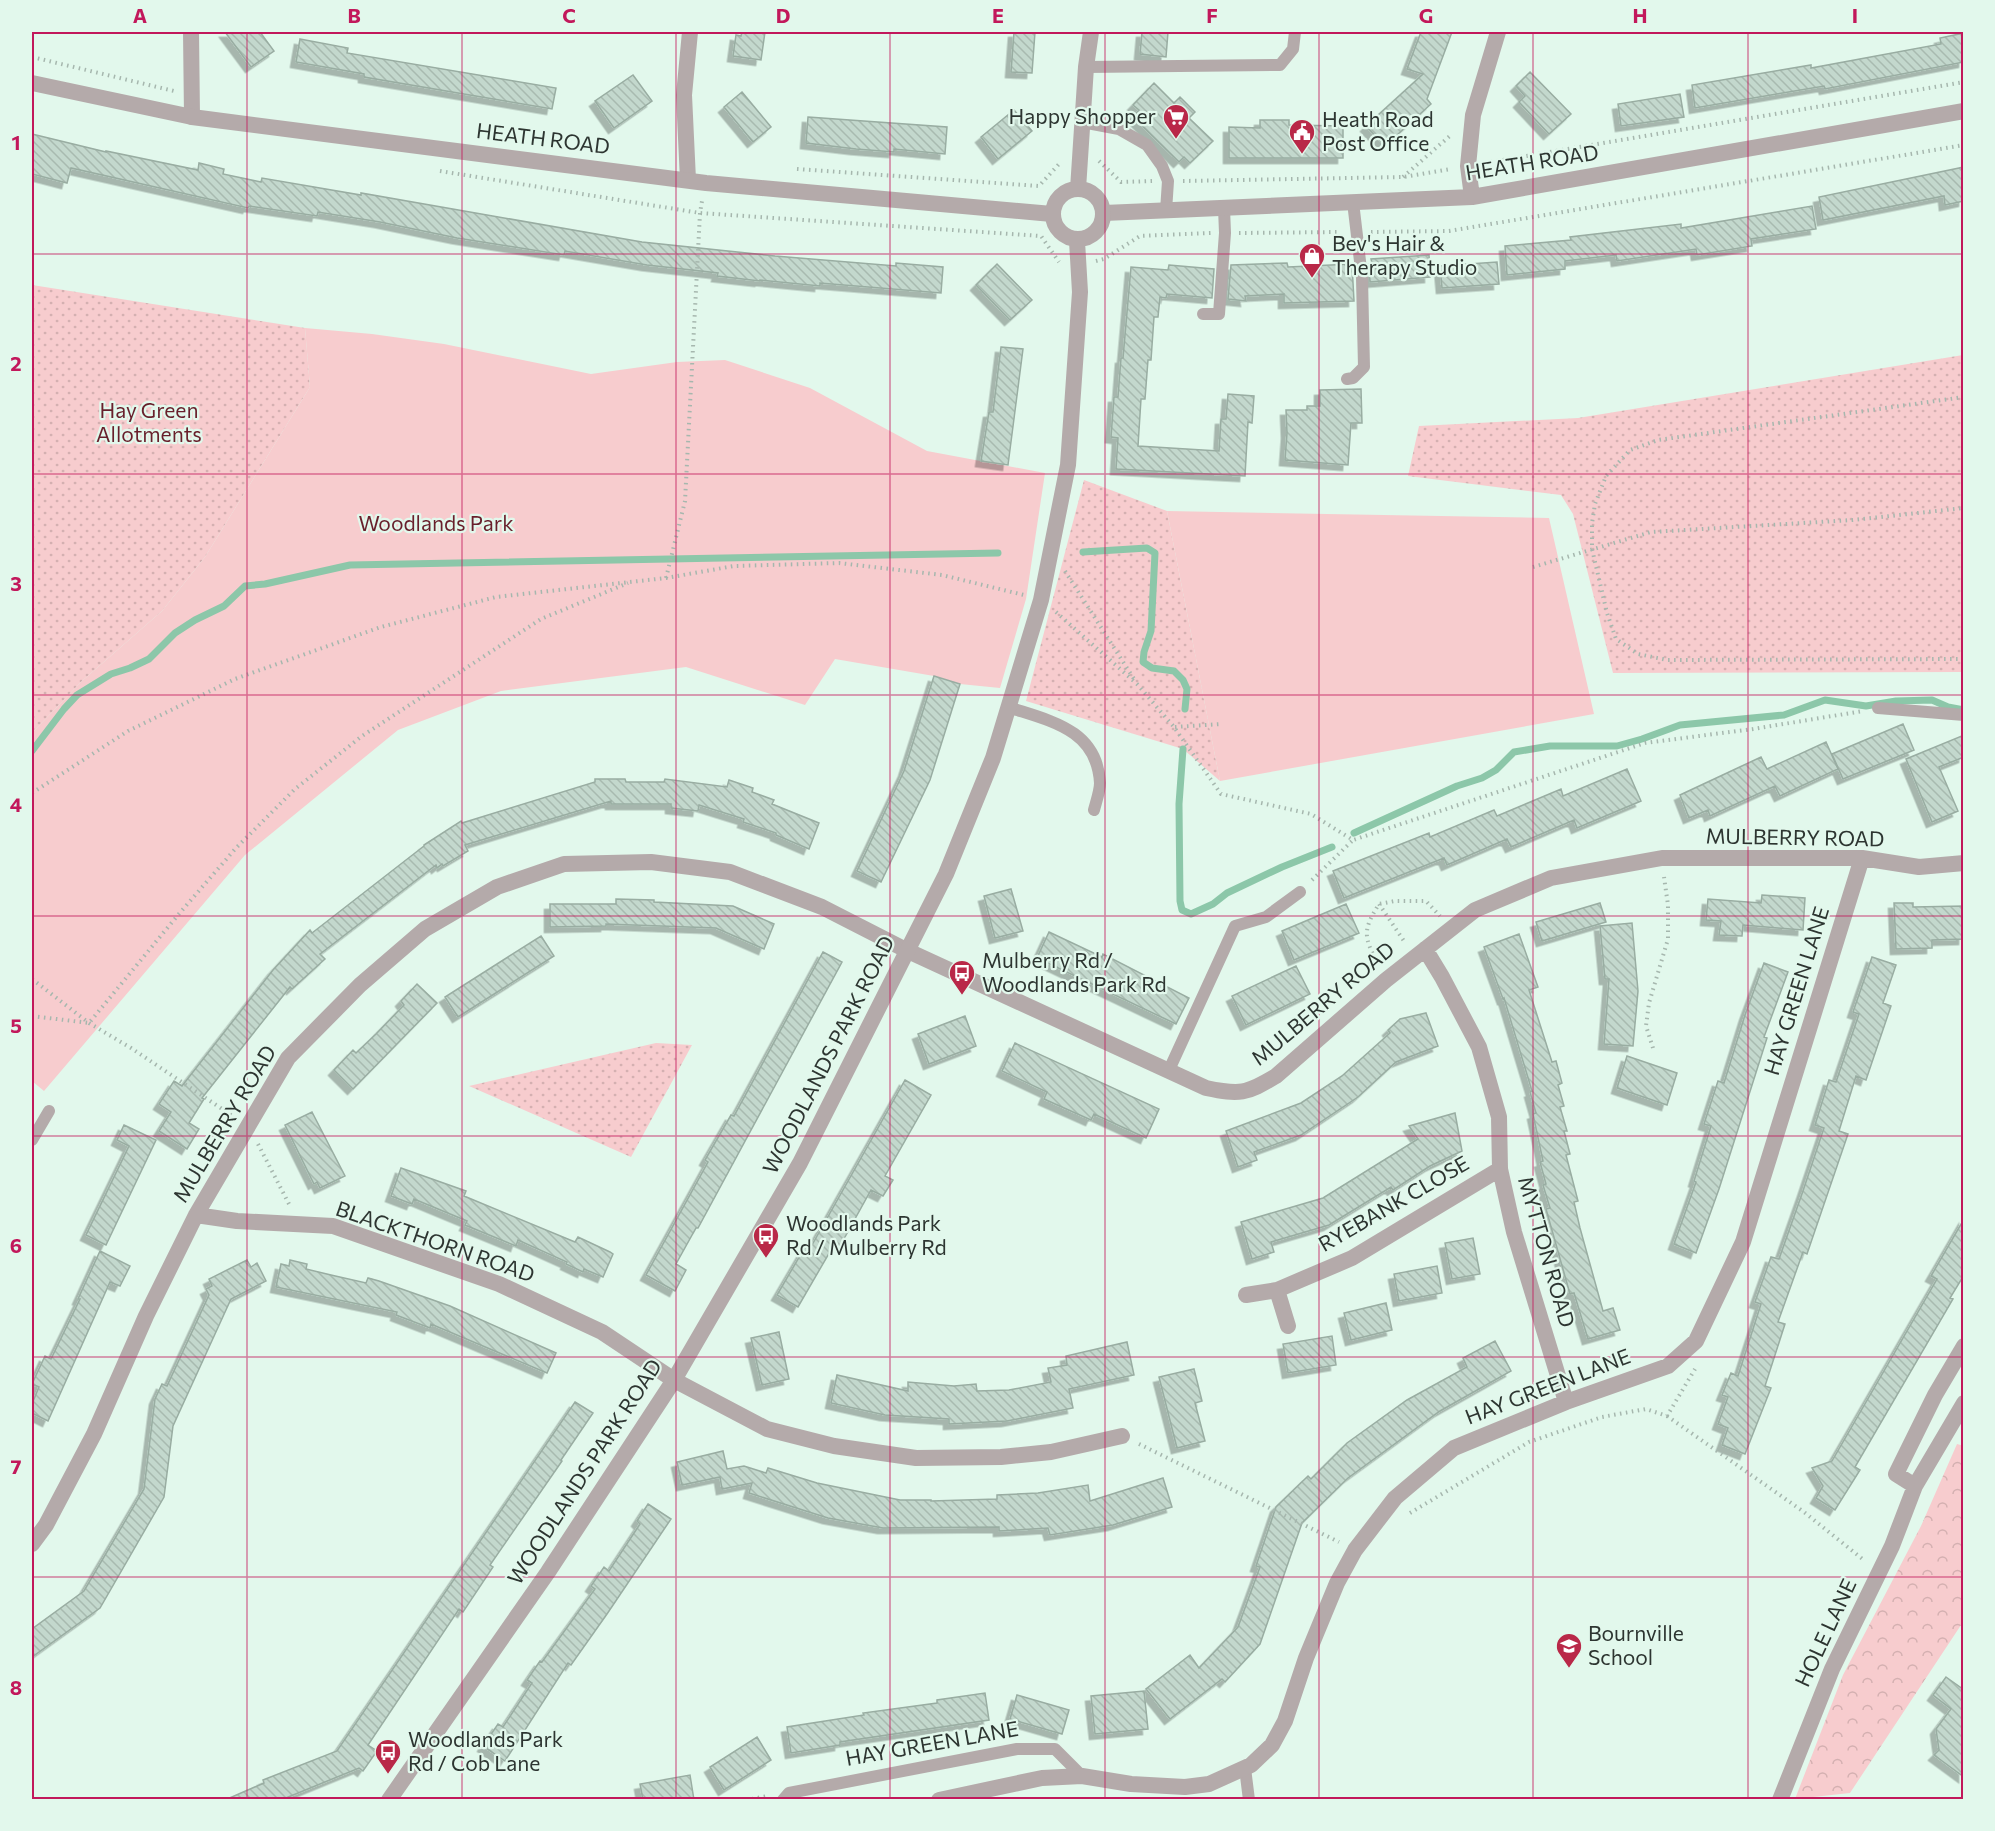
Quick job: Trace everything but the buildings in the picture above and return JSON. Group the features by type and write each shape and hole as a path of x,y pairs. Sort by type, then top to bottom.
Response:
{"street":[{"path":"190,32 192,117"},
{"path":"688,180 684,95 690,32"},
{"path":"1078,189 1090,32"},
{"path":"1472,197 1468,166 1473,115 1498,32"},
{"name":"HEATH ROAD","path":"32,83 192,117 706,183 1052,214"},
{"name":"HEATH ROAD","path":"1104,213 1472,197 1964,111"},
{"path":"1078,189 1092,192 1100,202 1104,213 1099,229 1091,237 1077,241 1062,234 1056,227 1052,214 1061,195 1078,189"},
{"name":"WOODLANDS PARK ROAD","path":"389,1800 548,1572 674,1380 800,1164 946,874 993,758 1041,600 1068,465 1080,292 1077,241"},
{"name":"MULBERRY ROAD","path":"32,1544 45,1525 94,1434 146,1316 196,1215 288,1058 360,985 425,929 497,886 564,864 651,862 730,872 822,907 908,951 1206,1088 1234,1094 1257,1087 1276,1076 1386,981 1475,910 1551,878 1662,858 1862,858 1919,867 1964,863"},
{"name":"HAY GREEN LANE","path":"939,1800 1042,1778 1082,1776 1131,1784 1185,1787 1209,1784 1251,1765 1272,1745 1285,1721 1306,1658 1337,1583 1355,1550 1395,1498 1454,1448 1566,1402 1668,1366 1696,1341 1743,1242 1862,858"},
{"name":"MYTTON ROAD","path":"1420,953 1442,977 1479,1047 1499,1118 1500,1169 1514,1232 1566,1402"},
{"name":"RYEBANK CLOSE","path":"1246,1295 1277,1290 1352,1258 1500,1169"},
{"name":"BLACKTHORN ROAD","path":"196,1215 237,1221 333,1226 499,1284 602,1332 674,1380 768,1429 834,1446 916,1458 1001,1457 1051,1452 1122,1436"},
{"path":"1277,1290 1288,1326"},
{"path":"1915,1486 1896,1474 1935,1395 1964,1346"},
{"name":"HOLE LANE","path":"1780,1800 1832,1669 1874,1584 1915,1486 1964,1403"}],"lane":[{"path":"1086,67 1280,65 1293,50 1295,32"},
{"path":"1082,122 1119,129 1147,145 1162,166 1168,181 1166,211"},
{"path":"1347,379 1353,378 1364,367 1362,278 1353,202"},
{"path":"1203,314 1219,314 1224,208"},
{"path":"1008,706 1064,726 1086,741 1096,762 1100,784 1095,810"},
{"path":"1878,708 1964,715"},
{"path":"1169,1070 1235,926 1266,917 1300,892"},
{"path":"32,1140 49,1112"},
{"name":"HAY GREEN LANE","path":"783,1800 789,1793 1017,1749 1055,1749 1082,1776"},
{"path":"1245,1768 1249,1800"}],"path":[{"path":"32,57 191,95"},
{"path":"793,169 1039,186 1071,151 1096,158 1121,182 1403,177 1964,82"},
{"path":"1403,177 1473,115"},
{"path":"666,578 685,501 700,213 706,183"},
{"path":"1964,397 1658,440 1630,450 1606,476 1595,504 1592,523 1592,549 1607,613 1616,639 1638,654 1666,660 1964,659"},
{"path":"1533,567 1651,532 1853,520 1964,508"},
{"path":"1051,548 1137,684"},
{"path":"32,793 128,731 235,679 370,631 496,597 666,578 734,566 839,563 942,575 1041,600 1137,684 1174,727 1221,794 1311,814 1353,840"},
{"path":"89,1023 236,848 295,789 362,736 541,619 634,580"},
{"path":"1300,892 1353,840 1645,743 1753,729 1878,708"},
{"path":"1174,727 1221,724"},
{"path":"1653,1048 1646,1026 1649,1003 1668,939 1668,904 1662,858"},
{"path":"1386,981 1367,942 1368,922 1379,904 1395,901 1426,901 1452,927"},
{"path":"1379,904 1420,953"},
{"path":"32,979 89,1023 131,1048 249,1127 300,1225"},
{"path":"32,1016 89,1023"},
{"path":"1667,1416 1698,1365"},
{"path":"1408,1514 1529,1442 1602,1417 1646,1409 1667,1416 1804,1512 1865,1561 1874,1584"},
{"path":"1122,1436 1355,1550"}],"green space":[{"name":"Hay Green Allotments","path":"32,285 305,328 310,387 205,557 162,611 82,681 32,733"},
{"name":"Woodlands Park","path":"305,328 444,344 591,374 677,362 725,360 810,388 927,451 1045,473 1026,599 1000,688 960,684 934,676 835,659 805,705 686,667 501,691 398,730 245,855 44,1091 32,1081 32,733 82,681 162,611 205,557 310,387"},
{"path":"1963,355 1963,672 1613,673 1573,514 1561,495 1408,476 1419,426 1578,418"},
{"path":"1084,480 1167,511 1220,781 1183,749 1026,701"},
{"path":"1167,511 1549,518 1594,714 1220,781"},
{"path":"656,1043 692,1045 631,1157 469,1086"},
{"path":"1957,1444 1964,1446 1963,1622 1850,1793 1795,1799 1843,1675 1921,1526"}],"waterway":[{"path":"1083,552 1147,548 1155,553 1151,631 1143,662 1152,668 1174,671 1183,680 1187,689 1185,709"},
{"path":"32,751 77,695 111,674 149,659 175,633 224,606 245,586 265,584 350,565 998,553"},
{"path":"1354,833 1457,786 1482,778 1496,770 1514,752 1550,746 1617,746 1680,725 1784,715 1825,700 1866,706 1896,701 1932,700 1948,707 1964,710"},
{"path":"1183,749 1179,804 1182,910 1191,914 1213,904 1227,893 1332,847"}],"place":[{"name":"Happy Shopper","path":"1176,140"},
{"name":"Heath Road Post Office","path":"1302,155"},
{"name":"Bev's Hair & Therapy Studio","path":"1312,279"},
{"name":"Mulberry Rd / Woodlands Park Rd","path":"962,996"},
{"name":"Woodlands Park Rd / Mulberry Rd","path":"766,1259"},
{"name":"Bournville School","path":"1569,1669"},
{"name":"Woodlands Park Rd / Cob Lane","path":"388,1775"}]}
